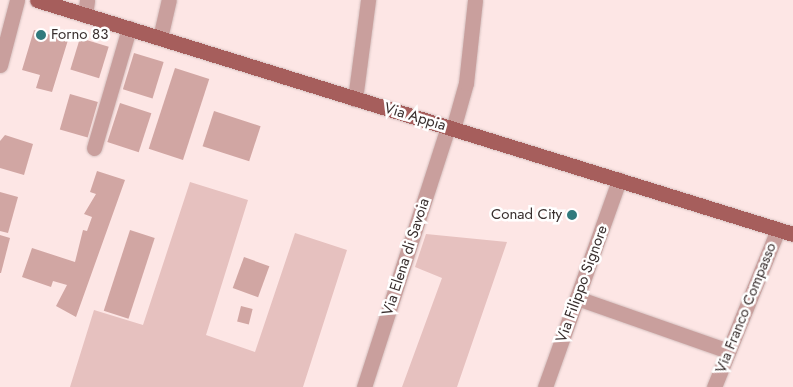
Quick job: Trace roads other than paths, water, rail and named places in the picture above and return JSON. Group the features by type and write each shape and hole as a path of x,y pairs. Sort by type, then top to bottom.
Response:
{"main road":[{"name":"Via Appia","path":"37,0 86,8 129,28 160,38 793,234"}],"street":[{"path":"0,65 17,0"},
{"path":"160,38 169,0"},
{"path":"355,99 368,0"},
{"name":"Via Elena di Savoia","path":"364,387 466,83 476,0"},
{"path":"94,148 129,28"},
{"name":"Via Filippo Signore","path":"545,387 618,180"},
{"name":"Via Franco Compasso","path":"714,387 778,230"},
{"path":"577,298 728,351"}],"place":[{"name":"Forno 83","path":"41,35"},
{"name":"Conad City","path":"572,215"}]}
